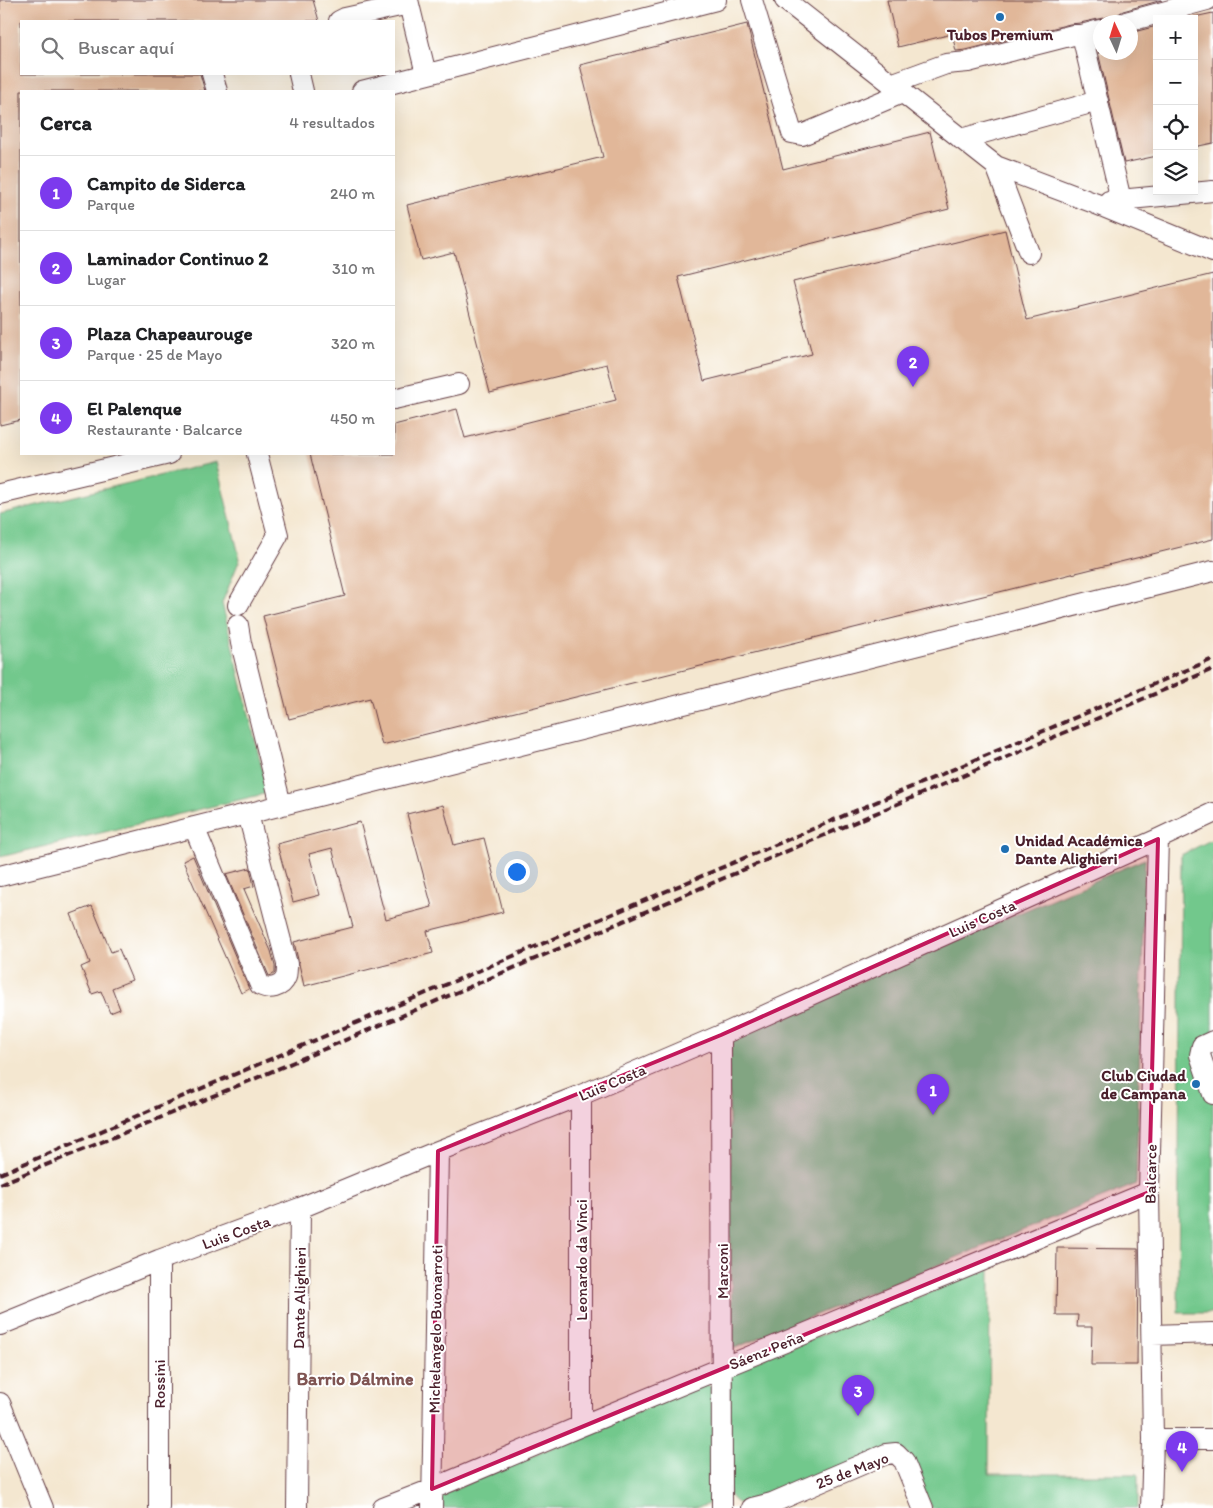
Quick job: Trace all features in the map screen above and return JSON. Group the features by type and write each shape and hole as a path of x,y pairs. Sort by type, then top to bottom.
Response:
{"street":[{"path":"366,90 716,0"},
{"path":"752,0 792,133 802,135 946,64 968,62 1073,34 1091,32 1098,101 1121,200"},
{"path":"785,0 996,166 1094,202 1213,252"},
{"path":"1138,19 1207,0"},
{"path":"341,20 408,2 426,74"},
{"path":"212,75 217,90"},
{"path":"299,75 303,90"},
{"path":"961,139 1098,101"},
{"path":"996,166 1029,253"},
{"path":"1094,202 1213,190"},
{"path":"395,399 459,384"},
{"path":"0,494 165,455"},
{"path":"257,455 278,535 238,615 242,643 281,805"},
{"path":"0,876 1213,571"},
{"name":"Luis Costa","path":"0,1325 159,1260 300,1208 581,1095 721,1035 1158,840 1213,812"},
{"path":"194,827 260,985 266,989 273,988 282,983 286,976 287,964 248,814"},
{"name":"Balcarce","path":"1151,1508 1153,1439 1149,1192 1158,840"},
{"name":"Marconi","path":"721,1035 722,1508"},
{"path":"1213,1041 1202,1046 1200,1055 1213,1094"},
{"name":"Leonardo da Vinci","path":"581,1095 581,1426"},
{"name":"Michelangelo Buonarroti","path":"432,1499 438,1151"},
{"name":"Sáenz Peña","path":"383,1508 432,1499 581,1426 1149,1192"},
{"name":"Dante Alighieri","path":"297,1508 300,1208"},
{"name":"Rossini","path":"159,1260 159,1508"},
{"path":"1152,1335 1213,1333"},
{"path":"0,1403 43,1508"},
{"path":"1153,1439 1213,1439"},
{"name":"25 de Mayo","path":"752,1508 772,1503 886,1454 896,1453 904,1461 923,1508"}],"highlighted area":[{"path":"1158,839 1149,1192 432,1489 438,1151 721,1035"}],"green space":[{"path":"216,462 240,559 222,603 268,793 0,857 0,514"},
{"name":"Club Ciudad de Campana","path":"1213,839 1213,1313 1178,1313 1181,855"},
{"path":"1145,859 1136,1184 732,1349 728,1038"},
{"path":"990,1269 989,1474 1138,1474 1138,1508 932,1508 905,1451 756,1502 741,1504 732,1498 729,1494 730,1376 738,1368"},
{"path":"705,1383 714,1389 714,1499 708,1504 685,1508 440,1508 439,1503 443,1494"}],"building":[{"path":"0,0 313,0 319,20 20,20 20,75 200,75 205,90 20,90 20,420 0,425"},
{"name":"Tubos Premium","path":"887,0 1162,0 1123,11 1117,15 1093,15 1093,20 1070,24 966,50 956,51 952,34 898,47"},
{"path":"1213,13 1213,143 1198,146 1198,60 1198,16"},
{"path":"747,24 783,169 930,132 949,209 678,277 704,381 812,354 793,282 1005,230 1027,320 1213,274 1213,539 382,745 370,698 289,719 263,616 345,596 310,455 395,455 395,425 457,409 465,438 616,400 607,364 490,393 454,252 421,260 407,205 603,157 580,65"},
{"path":"1153,27 1153,157 1124,163 1100,60 1138,60 1138,31"},
{"path":"443,805 454,845 484,838 503,912 427,931 433,953 304,986 294,942 353,927 332,848 309,854 320,895 293,902 277,844 360,822 386,919 432,907 407,814"},
{"path":"193,856 249,989 241,993 183,861"},
{"path":"250,868 254,886 244,889 271,951 275,973 269,976 226,874"},
{"path":"92,906 111,952 119,949 132,980 112,988 120,1009 110,1013 101,991 92,994 81,967 90,963 71,914"},
{"path":"1057,1248 1138,1249 1137,1365 1091,1365 1092,1327 1077,1327 1078,1315 1056,1315"}],"railway":[{"path":"0,1174 1213,659"},
{"path":"0,1184 254,1079 1213,669"}],"place":[{"name":"Tubos Premium","path":"1000,17"},
{"name":"Laminador Continuo 2","path":"913,387"},
{"name":"Unidad Académica Dante Alighieri","path":"1005,849"},
{"name":"Club Ciudad de Campana","path":"1196,1084"},
{"name":"Campito de Siderca","path":"933,1115"},
{"name":"Plaza Chapeaurouge","path":"858,1416"},
{"name":"El Palenque","path":"1182,1472"}],"district":[{"name":"Barrio Dálmine","path":"355,1379"}]}
